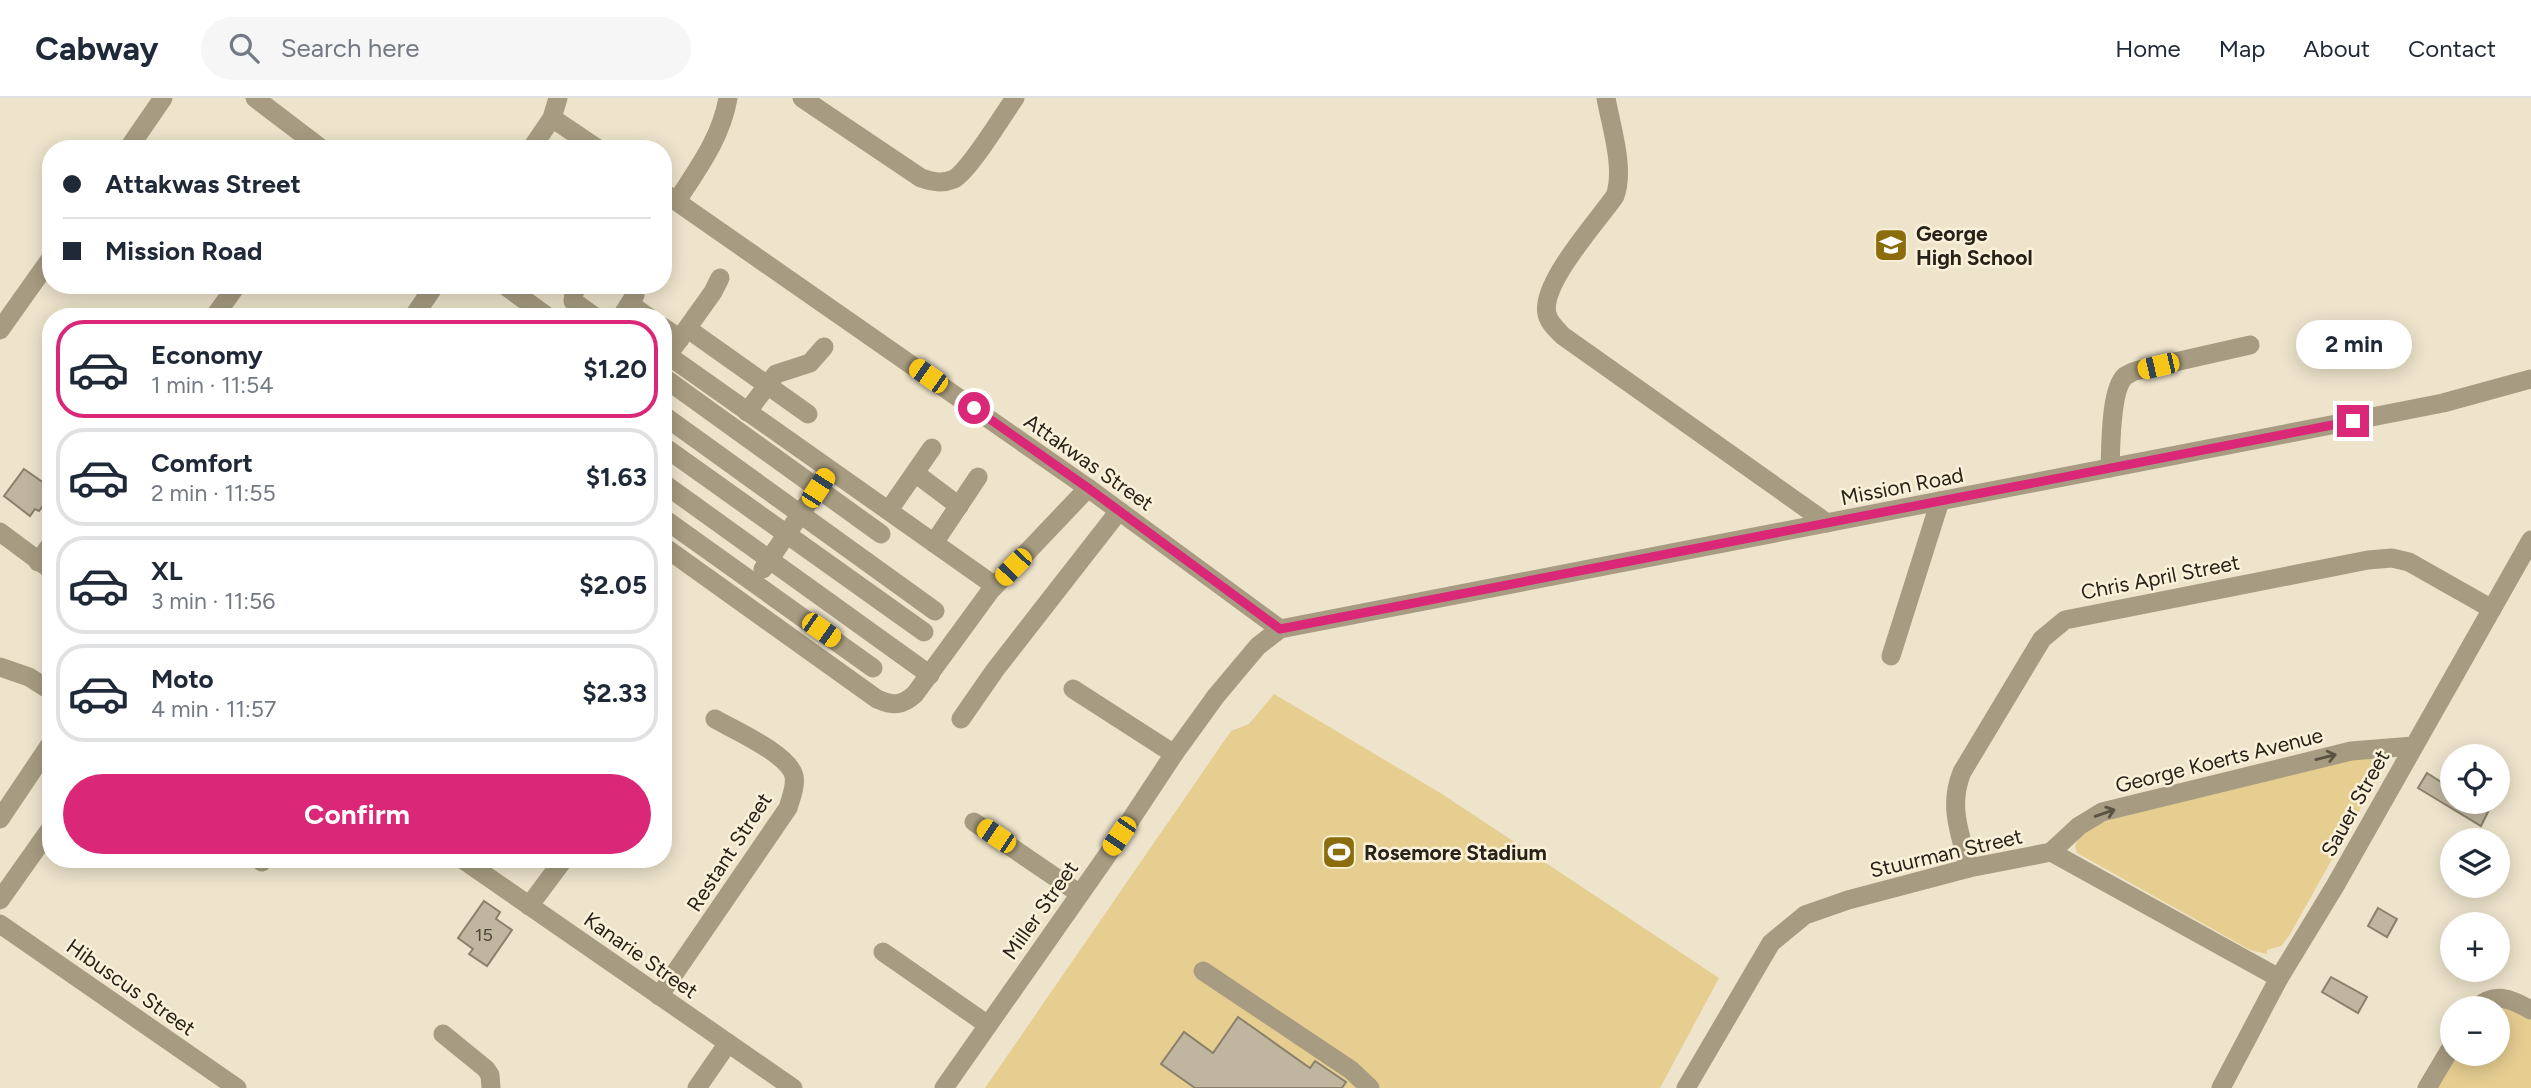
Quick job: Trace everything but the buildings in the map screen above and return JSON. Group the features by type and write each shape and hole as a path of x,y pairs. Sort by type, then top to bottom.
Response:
{"street":[{"path":"134,140 163,98"},
{"path":"256,98 311,140"},
{"path":"537,140 552,118 558,98"},
{"path":"672,194 716,141 728,98"},
{"path":"802,98 921,178 934,183 944,182 962,173 1014,98"},
{"path":"1606,98 1619,170 1619,187 1615,197 1551,285 1546,305 1547,317 1563,336 1827,523"},
{"path":"552,118 585,140"},
{"name":"Attakwas Street","path":"672,197 1088,488 1280,629"},
{"path":"0,330 42,271"},
{"path":"672,351 720,278"},
{"path":"516,294 536,308"},
{"path":"574,294 573,300 583,308"},
{"path":"672,330 684,334 808,414"},
{"path":"2110,468 2115,400 2119,384 2125,376 2135,371 2250,345"},
{"path":"747,412 765,385 779,372 810,363 824,347"},
{"path":"672,363 831,469 995,586"},
{"name":"Mission Road","path":"1280,629 2443,402 2531,379"},
{"path":"672,383 881,534"},
{"path":"672,422 935,611"},
{"path":"889,510 932,448"},
{"path":"672,452 924,632"},
{"path":"741,601 831,469"},
{"path":"915,473 959,506"},
{"path":"934,543 978,477"},
{"path":"672,552 877,699 889,704 899,704 907,701 930,675 995,586 1088,488"},
{"path":"672,489 930,675"},
{"path":"1891,656 1940,501"},
{"path":"961,719 995,670 1119,511"},
{"path":"672,524 873,668"},
{"path":"0,532 42,564"},
{"name":"Sauer Street","path":"2221,1088 2279,978 2335,886 2531,540"},
{"name":"Chris April Street","path":"1969,868 1954,808 1956,787 1962,772 2042,639 2065,620 2368,560 2392,558 2409,562 2492,610"},
{"path":"845,612 876,569"},
{"path":"792,638 822,596"},
{"name":"Miller Street","path":"944,1088 1174,754 1258,646 1280,629"},
{"path":"0,667 29,677 42,685"},
{"path":"1073,689 1174,754"},
{"name":"Restant Street","path":"659,996 788,808 793,791 794,778 791,768 780,757 715,719"},
{"name":"George Koerts Avenue","path":"2051,852 2079,826 2102,812 2351,751 2413,747"},
{"path":"0,819 42,756"},
{"path":"974,822 1080,894"},
{"path":"0,900 42,841"},
{"name":"Stuurman Street","path":"1686,1088 1771,943 1804,915 1848,900 1969,868 2051,852 2279,978"},
{"name":"Kanarie Street","path":"475,868 793,1088"},
{"path":"528,906 557,868"},
{"name":"Hibuscus Street","path":"0,924 237,1088"},
{"path":"883,953 988,1025"},
{"path":"1203,971 1352,1070 1370,1088"},
{"path":"2510,998 2531,1010"},
{"path":"443,1034 486,1069 490,1075 491,1088"},
{"path":"697,1088 728,1043"},
{"path":"2427,1088 2440,1066"}],"shaded area":[{"name":"Rosemore Stadium","path":"1274,694 1442,794 1719,978 1660,1088 985,1088 1231,731 1249,724"},
{"path":"2358,757 2371,759 2378,764 2380,767 2376,770 2377,779 2289,936 2281,946 2267,950 2267,954 2250,950 2077,853 2075,846 2080,836 2102,822"},
{"path":"2510,1008 2531,1020 2531,1088 2437,1088 2449,1066 2510,1066"}],"place":[{"name":"George High School","path":"1891,245"},
{"name":"Rosemore Stadium","path":"1339,852"}],"route":[{"path":"974,408 1280,629 2353,421"}]}
